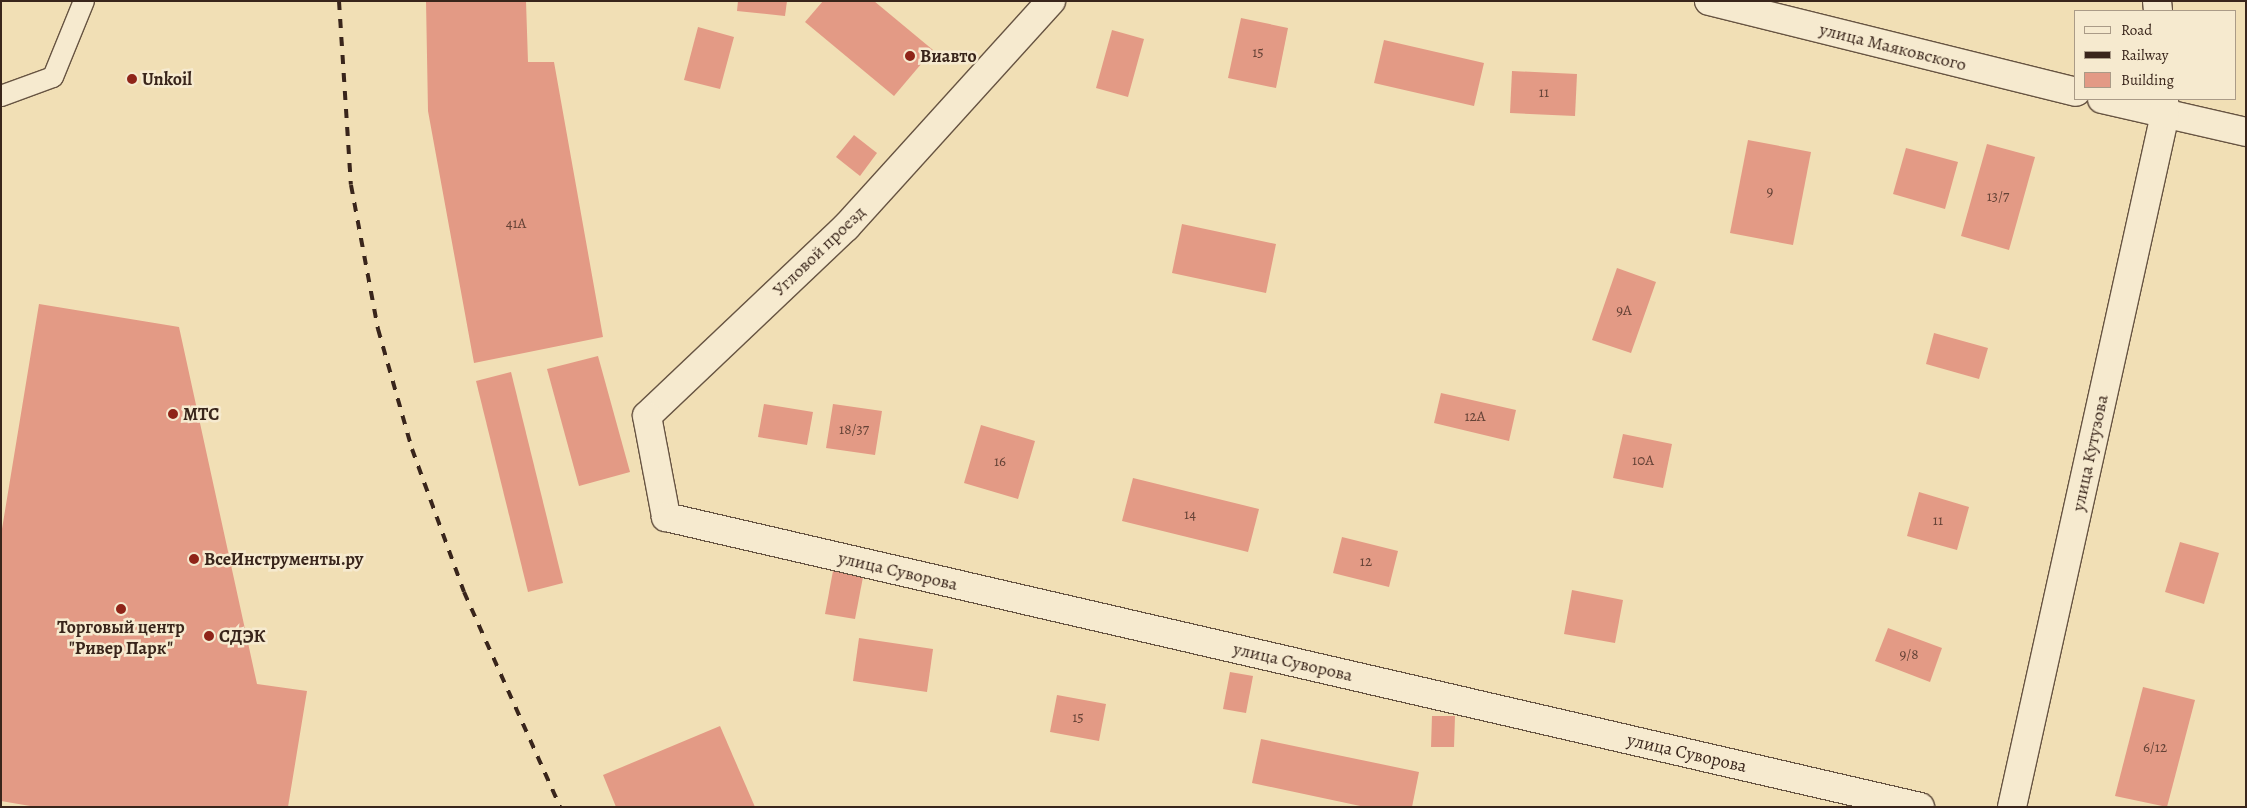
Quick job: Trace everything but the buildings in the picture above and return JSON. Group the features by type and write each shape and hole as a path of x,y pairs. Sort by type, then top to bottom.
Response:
{"street":[{"name":"Угловой проезд","path":"666,517 646,416 846,227 1051,1"},
{"name":"улица Маяковского","path":"1709,1 2074,92"},
{"path":"2111,100 2164,106 2246,132"},
{"name":"улица Кутузова","path":"2012,807 2164,106"},
{"name":"улица Суворова","path":"666,517 1920,807"}],"lane":[{"path":"1,96 53,77 84,1"}],"railway":[{"path":"339,1 351,185 378,329 412,449 464,592 560,807"}],"place":[{"name":"Виавто","path":"910,56"},
{"name":"Unkoil","path":"132,79"},
{"name":"МТС","path":"173,414"},
{"name":"ВсеИнструменты.ру","path":"194,559"},
{"name":"Торговый центр \"Ривер Парк\"","path":"121,609"},
{"name":"СДЭК","path":"209,636"}]}
